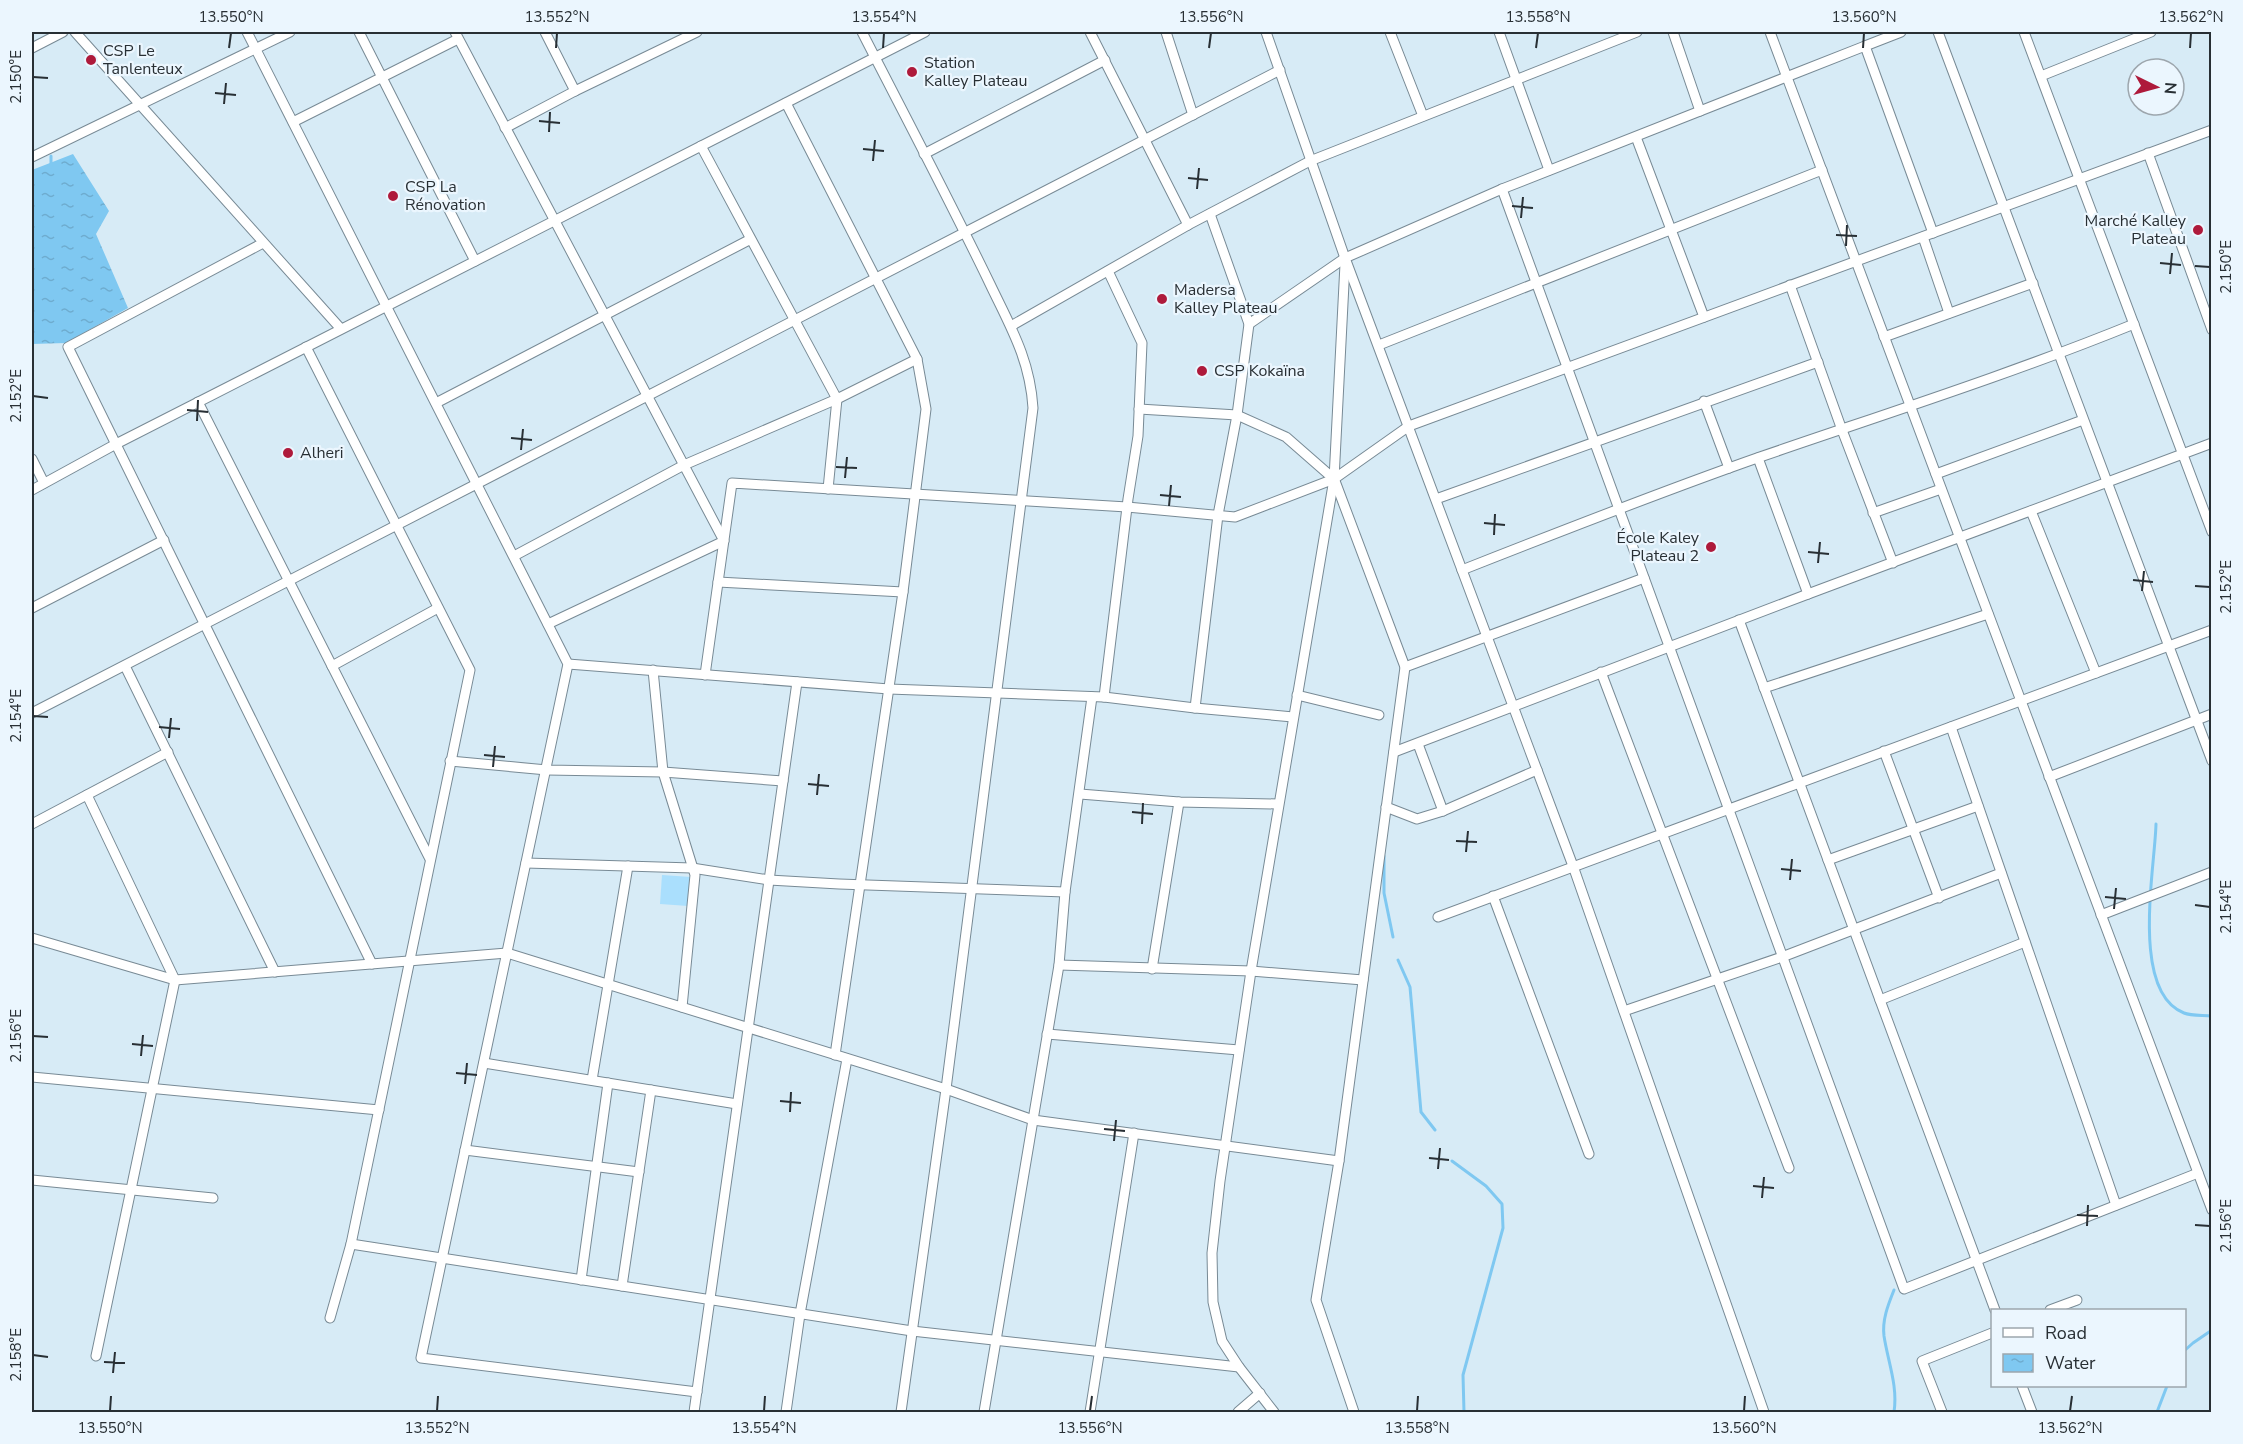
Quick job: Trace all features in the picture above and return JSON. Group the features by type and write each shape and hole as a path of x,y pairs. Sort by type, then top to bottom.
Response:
{"street":[{"path":"32,48 63,32"},
{"path":"75,32 341,329"},
{"path":"247,32 568,664 421,1358 697,1392"},
{"path":"32,157 290,32"},
{"path":"359,32 475,261"},
{"path":"545,32 575,91"},
{"path":"505,128 697,32"},
{"path":"862,32 966,232 1011,326 1028,367 1033,401 946,1089 901,1413"},
{"path":"32,490 116,444 926,32"},
{"path":"1090,32 1188,225"},
{"path":"1166,32 1193,115"},
{"path":"1266,32 1345,258 1489,636 1573,867 1764,1413"},
{"path":"1390,32 1423,116"},
{"path":"1499,32 1549,170"},
{"path":"1011,326 1188,225 1310,160 1637,32"},
{"path":"1673,32 1700,111"},
{"path":"1770,32 2211,1210"},
{"path":"1249,324 1345,258 1502,189 1901,32"},
{"path":"1938,32 2083,420 2144,576 2211,761"},
{"path":"2024,32 2211,532"},
{"path":"2041,76 2151,32"},
{"path":"293,122 382,77 457,35 724,541"},
{"path":"1865,46 1933,233"},
{"path":"924,154 1105,60"},
{"path":"32,713 1280,70"},
{"path":"786,103 917,359 926,409 903,592 835,1054"},
{"path":"705,675 732,483 1127,507 1235,517 1335,479 1409,426 2211,130"},
{"path":"1636,137 1704,317"},
{"path":"700,146 837,399 828,489"},
{"path":"2148,153 2211,330"},
{"path":"1378,345 1822,170"},
{"path":"1502,189 1904,1289 2198,1173"},
{"path":"1195,708 1218,515 1238,415 1249,324 1210,214"},
{"path":"1923,237 1949,313"},
{"path":"436,403 749,240"},
{"path":"263,243 68,347 372,964"},
{"path":"1274,1413 1222,1341 1213,1302 1212,1254 1225,1145 1251,971 1335,479 1345,258"},
{"path":"1104,697 1138,436 1142,343 1108,271"},
{"path":"1884,337 2033,283"},
{"path":"1790,285 1893,563"},
{"path":"1462,570 1619,508 2060,354 2133,324"},
{"path":"306,347 470,670 351,1244 330,1318"},
{"path":"514,556 684,465 837,399 917,359"},
{"path":"1436,499 1818,362"},
{"path":"1704,401 1729,468"},
{"path":"198,402 430,860"},
{"path":"1139,409 1238,415 1286,437 1335,479 1405,668 1339,1161 1316,1300 1354,1413"},
{"path":"1936,474 2083,420"},
{"path":"1394,752 1513,705 2211,443"},
{"path":"1758,458 1808,594"},
{"path":"32,459 44,483"},
{"path":"1873,513 1941,489"},
{"path":"2031,511 2096,673"},
{"path":"32,608 164,540"},
{"path":"548,624 724,541"},
{"path":"1405,668 1644,578"},
{"path":"718,582 903,592"},
{"path":"332,666 438,608"},
{"path":"1764,688 1989,614"},
{"path":"1739,620 1994,1309"},
{"path":"1438,916 2211,630"},
{"path":"568,664 889,689 1104,697 1293,717"},
{"path":"125,666 275,972"},
{"path":"652,670 663,772 695,875 682,1007"},
{"path":"1601,672 1789,1168"},
{"path":"694,1413 797,682"},
{"path":"1298,695 1379,715"},
{"path":"984,1413 1059,965 1065,892 1092,697"},
{"path":"2049,777 2211,714"},
{"path":"1951,727 2116,1205"},
{"path":"1418,744 1443,811"},
{"path":"32,824 168,752"},
{"path":"1884,752 1939,897"},
{"path":"450,761 547,770 663,772 783,781"},
{"path":"1386,807 1417,819 1443,811 1537,770"},
{"path":"1080,794 1179,802 1278,804"},
{"path":"87,795 175,980 96,1356"},
{"path":"1152,969 1179,802"},
{"path":"1828,860 1978,806"},
{"path":"526,863 692,868 769,880 860,885 1065,892"},
{"path":"592,1080 628,866"},
{"path":"2101,915 2211,872"},
{"path":"1624,1011 1782,957 2001,873"},
{"path":"1493,896 1589,1154"},
{"path":"32,938 175,980 507,953 946,1089 1033,1120 1339,1161"},
{"path":"1880,1000 2025,942"},
{"path":"1059,965 1251,971 1363,980"},
{"path":"1047,1035 1239,1050"},
{"path":"786,1413 800,1314 847,1059"},
{"path":"484,1063 737,1104"},
{"path":"32,1077 379,1110"},
{"path":"581,1280 608,1083"},
{"path":"622,1286 651,1090"},
{"path":"1090,1413 1134,1133"},
{"path":"465,1150 639,1172"},
{"path":"32,1180 213,1198"},
{"path":"351,1244 912,1331 1239,1367"},
{"path":"2055,1309 2077,1300"},
{"path":"1942,1413 1922,1361 1991,1333"},
{"path":"2022,1387 2032,1413"},
{"path":"1238,1413 1260,1393"}],"shaded area":[{"path":"662,875 691,877 688,906 660,904"}],"water":[{"path":"73,154 109,211 96,234 128,308 66,343 32,344 32,170"}],"waterway":[{"path":"51,156 51,167"},
{"path":"2156,824 2149,927 2151,956 2157,981 2167,1001 2184,1013 2212,1016"},
{"path":"1384,856 1384,893 1393,937"},
{"path":"1398,960 1410,987 1421,1112 1435,1130"},
{"path":"1452,1161 1486,1186 1502,1204 1503,1228 1463,1375 1464,1412"},
{"path":"1894,1290 1884,1324 1894,1383 1894,1412"},
{"path":"2186,1349 2212,1330"},
{"path":"2157,1412 2167,1387"}],"place":[{"name":"CSP Le Tanlenteux","path":"91,60"},
{"name":"Station Kalley Plateau","path":"912,72"},
{"name":"CSP La Rénovation","path":"393,196"},
{"name":"Marché Kalley Plateau","path":"2198,230"},
{"name":"Madersa Kalley Plateau","path":"1162,299"},
{"name":"CSP Kokaïna","path":"1202,371"},
{"name":"Alheri","path":"288,453"},
{"name":"École Kaley Plateau 2","path":"1711,547"}]}
